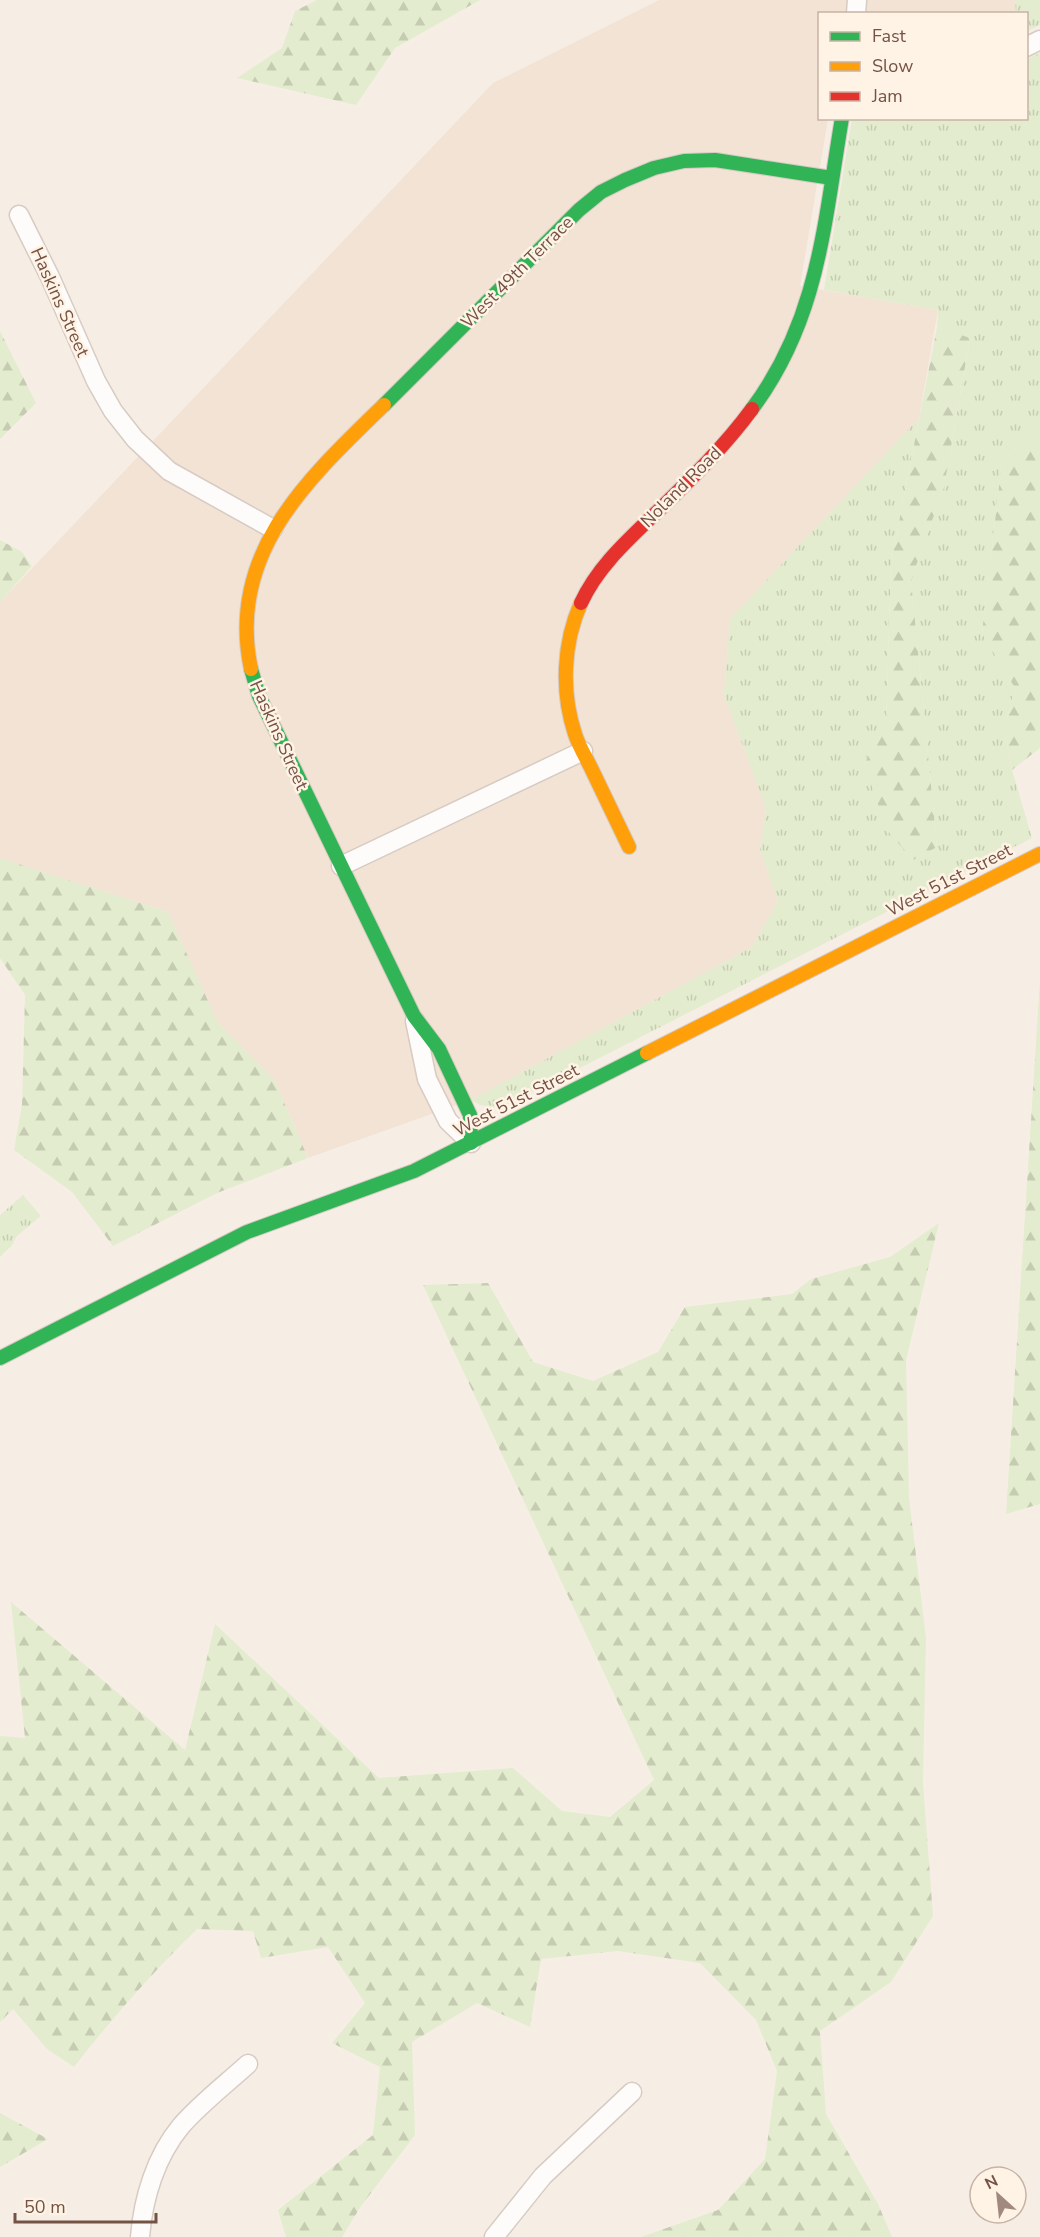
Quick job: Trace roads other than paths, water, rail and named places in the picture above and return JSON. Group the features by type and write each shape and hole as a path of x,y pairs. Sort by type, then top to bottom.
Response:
{"street":[{"name":"Noland Road","path":"629,847 575,735 570,715 566,684 567,650 575,615 592,581 610,559 722,447 750,413 776,374 808,302 842,120"},
{"name":"West 49th Terrace","path":"273,530 316,473 579,210 602,192 654,168 684,161 715,160 832,178"},
{"name":"Haskins Street","path":"19,215 50,277 96,381 113,411 135,439 169,471 273,530 262,553 254,579 247,617 247,650 259,696 414,1016 427,1079 448,1121 471,1143"},
{"path":"342,866 583,751"},
{"name":"West 51st Street","path":"0,1358 247,1232 289,1215 396,1179 471,1143 1040,854"},
{"path":"140,2237 147,2193 159,2159 181,2127 248,2064"},
{"path":"494,2237 543,2176 632,2092"}]}
